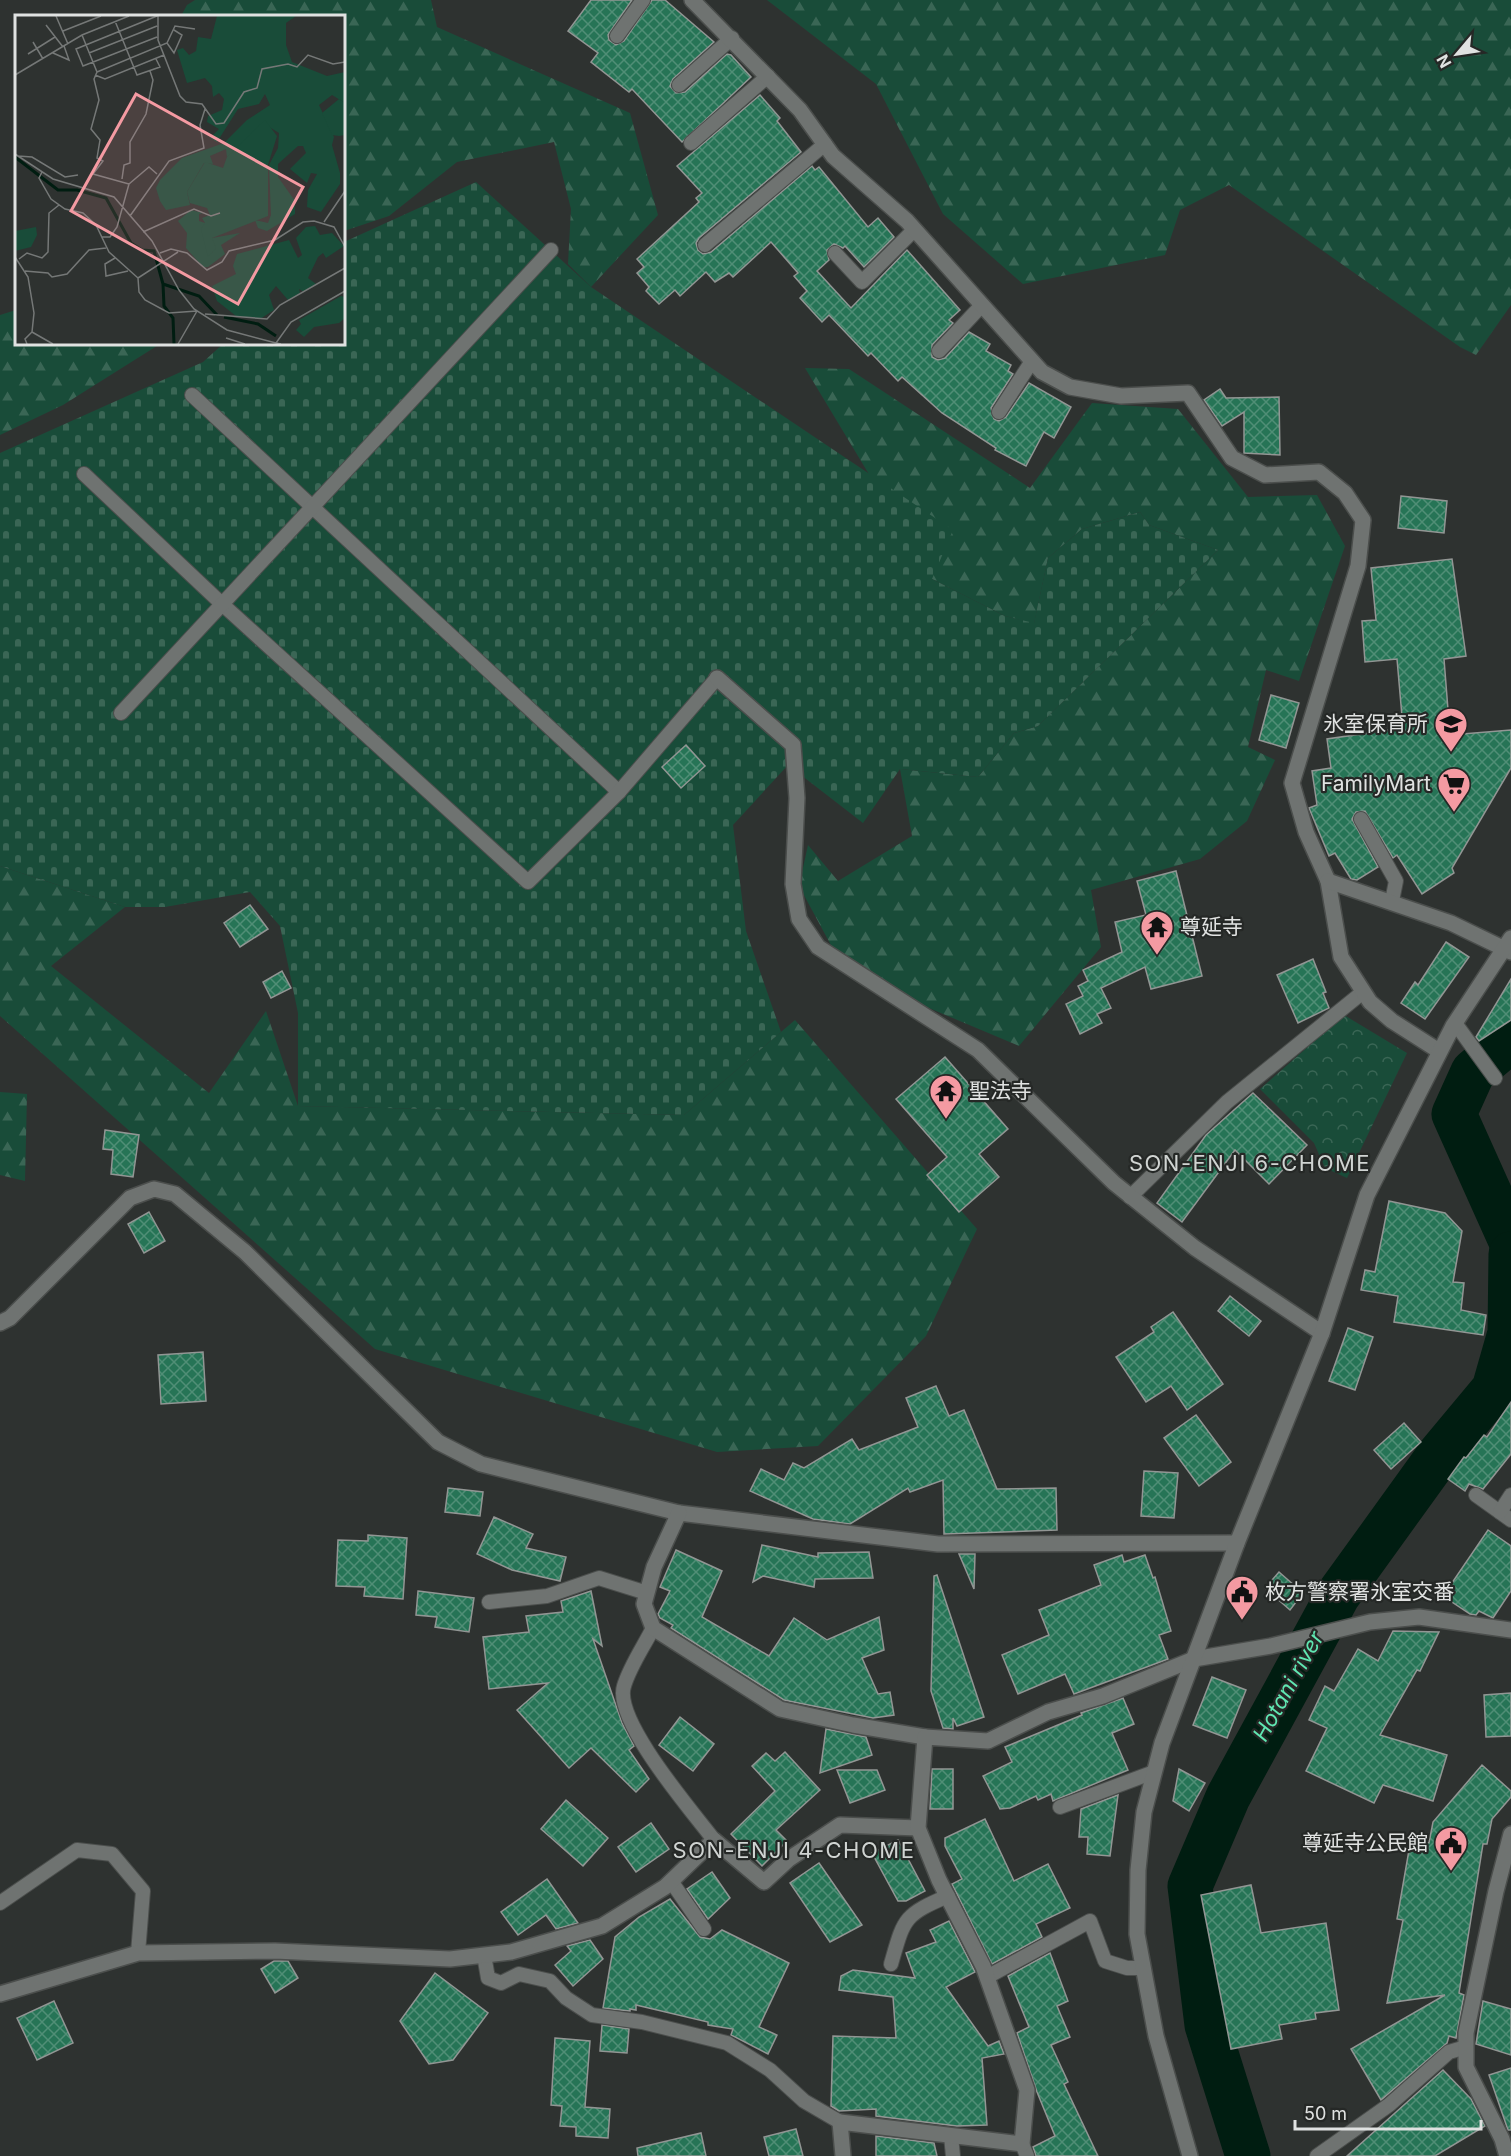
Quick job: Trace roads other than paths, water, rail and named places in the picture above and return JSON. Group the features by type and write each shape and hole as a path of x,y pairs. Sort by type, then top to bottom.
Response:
{"street":[{"path":"692,0 732,38 800,110 833,156 914,230 1042,372 1070,387 1120,396 1188,393 1232,458 1265,475 1319,472 1345,493 1363,520 1358,566 1292,783 1306,832 1328,881 1341,957 1370,1002 1392,1021 1439,1051"},
{"path":"717,678 793,745 796,798 793,884 799,919 818,947 978,1050 1130,1197 1195,1248 1322,1333"},
{"path":"1190,2156 1156,2036 1137,1934 1138,1870 1144,1812 1154,1772 1162,1743 1237,1543 1322,1333 1367,1195 1439,1051 1455,1023 1509,946 1392,901 1328,881"},
{"path":"0,1323 10,1318 130,1198 154,1189 175,1194 245,1252 438,1442 481,1464 536,1480 679,1513 938,1544 1237,1543"},
{"path":"679,1513 654,1567 644,1604 653,1628 780,1708 853,1725 926,1737 988,1741 1048,1712 1103,1696 1194,1659 1256,1649 1370,1622 1419,1617 1510,1629"},
{"path":"843,2156 840,2122 951,2136 1025,2150 1027,2090 987,1977 918,1828 926,1737"},
{"path":"0,1994 138,1953 275,1951 450,1959 511,1952 602,1926 671,1881 714,1840 764,1882 789,1859 840,1825 918,1828"},
{"path":"1507,2156 1502,2139 1466,2067 1466,2032 1496,1891 1511,1834"}],"lane":[{"path":"618,36 644,0"},
{"path":"679,85 732,38"},
{"path":"691,143 768,76"},
{"path":"705,245 825,144"},
{"path":"835,253 862,282 914,230"},
{"path":"121,713 550,250"},
{"path":"939,351 982,305"},
{"path":"999,412 1032,361"},
{"path":"192,395 619,792"},
{"path":"84,474 222,604 528,882 619,792 717,678"},
{"path":"1361,819 1396,880 1392,901"},
{"path":"1130,1197 1227,1102 1363,992"},
{"path":"1455,1023 1495,1078"},
{"path":"1476,1495 1505,1516 1511,1495"},
{"path":"489,1602 547,1596 598,1578 647,1593"},
{"path":"653,1628 623,1688 626,1711 642,1744 714,1840"},
{"path":"1060,1807 1154,1772"},
{"path":"0,1903 77,1850 112,1854 143,1891 138,1953"},
{"path":"671,1881 704,1929"},
{"path":"891,1964 902,1924 922,1907 948,1896"},
{"path":"987,1977 1090,1921 1105,1961 1127,1968 1143,1968"},
{"path":"484,1955 488,1978 501,1983 519,1974 550,1981 566,1998 592,2015 642,2022 727,2043 770,2070 804,2101 840,2122"},
{"path":"1317,2156 1389,2105 1449,2052 1466,2047"},
{"path":"951,2136 953,2156"}],"waterway":[{"name":"Hotani river","path":"1511,1040 1473,1072 1454,1114 1511,1241"},
{"name":"Hotani river","path":"1248,2156 1207,2025 1190,1886 1228,1797 1338,1595 1439,1455 1494,1389 1510,1333 1511,1254"}],"place":[{"name":"氷室保育所","path":"1451,753"},
{"name":"FamilyMart","path":"1454,813"},
{"name":"尊延寺","path":"1157,956"},
{"name":"聖法寺","path":"946,1120"},
{"name":"枚方警察署氷室交番","path":"1242,1621"},
{"name":"尊延寺公民館","path":"1451,1872"}],"district":[{"name":"SON-ENJI 6-CHOME","path":"1250,1163"},
{"name":"SON-ENJI 4-CHOME","path":"794,1850"}]}
